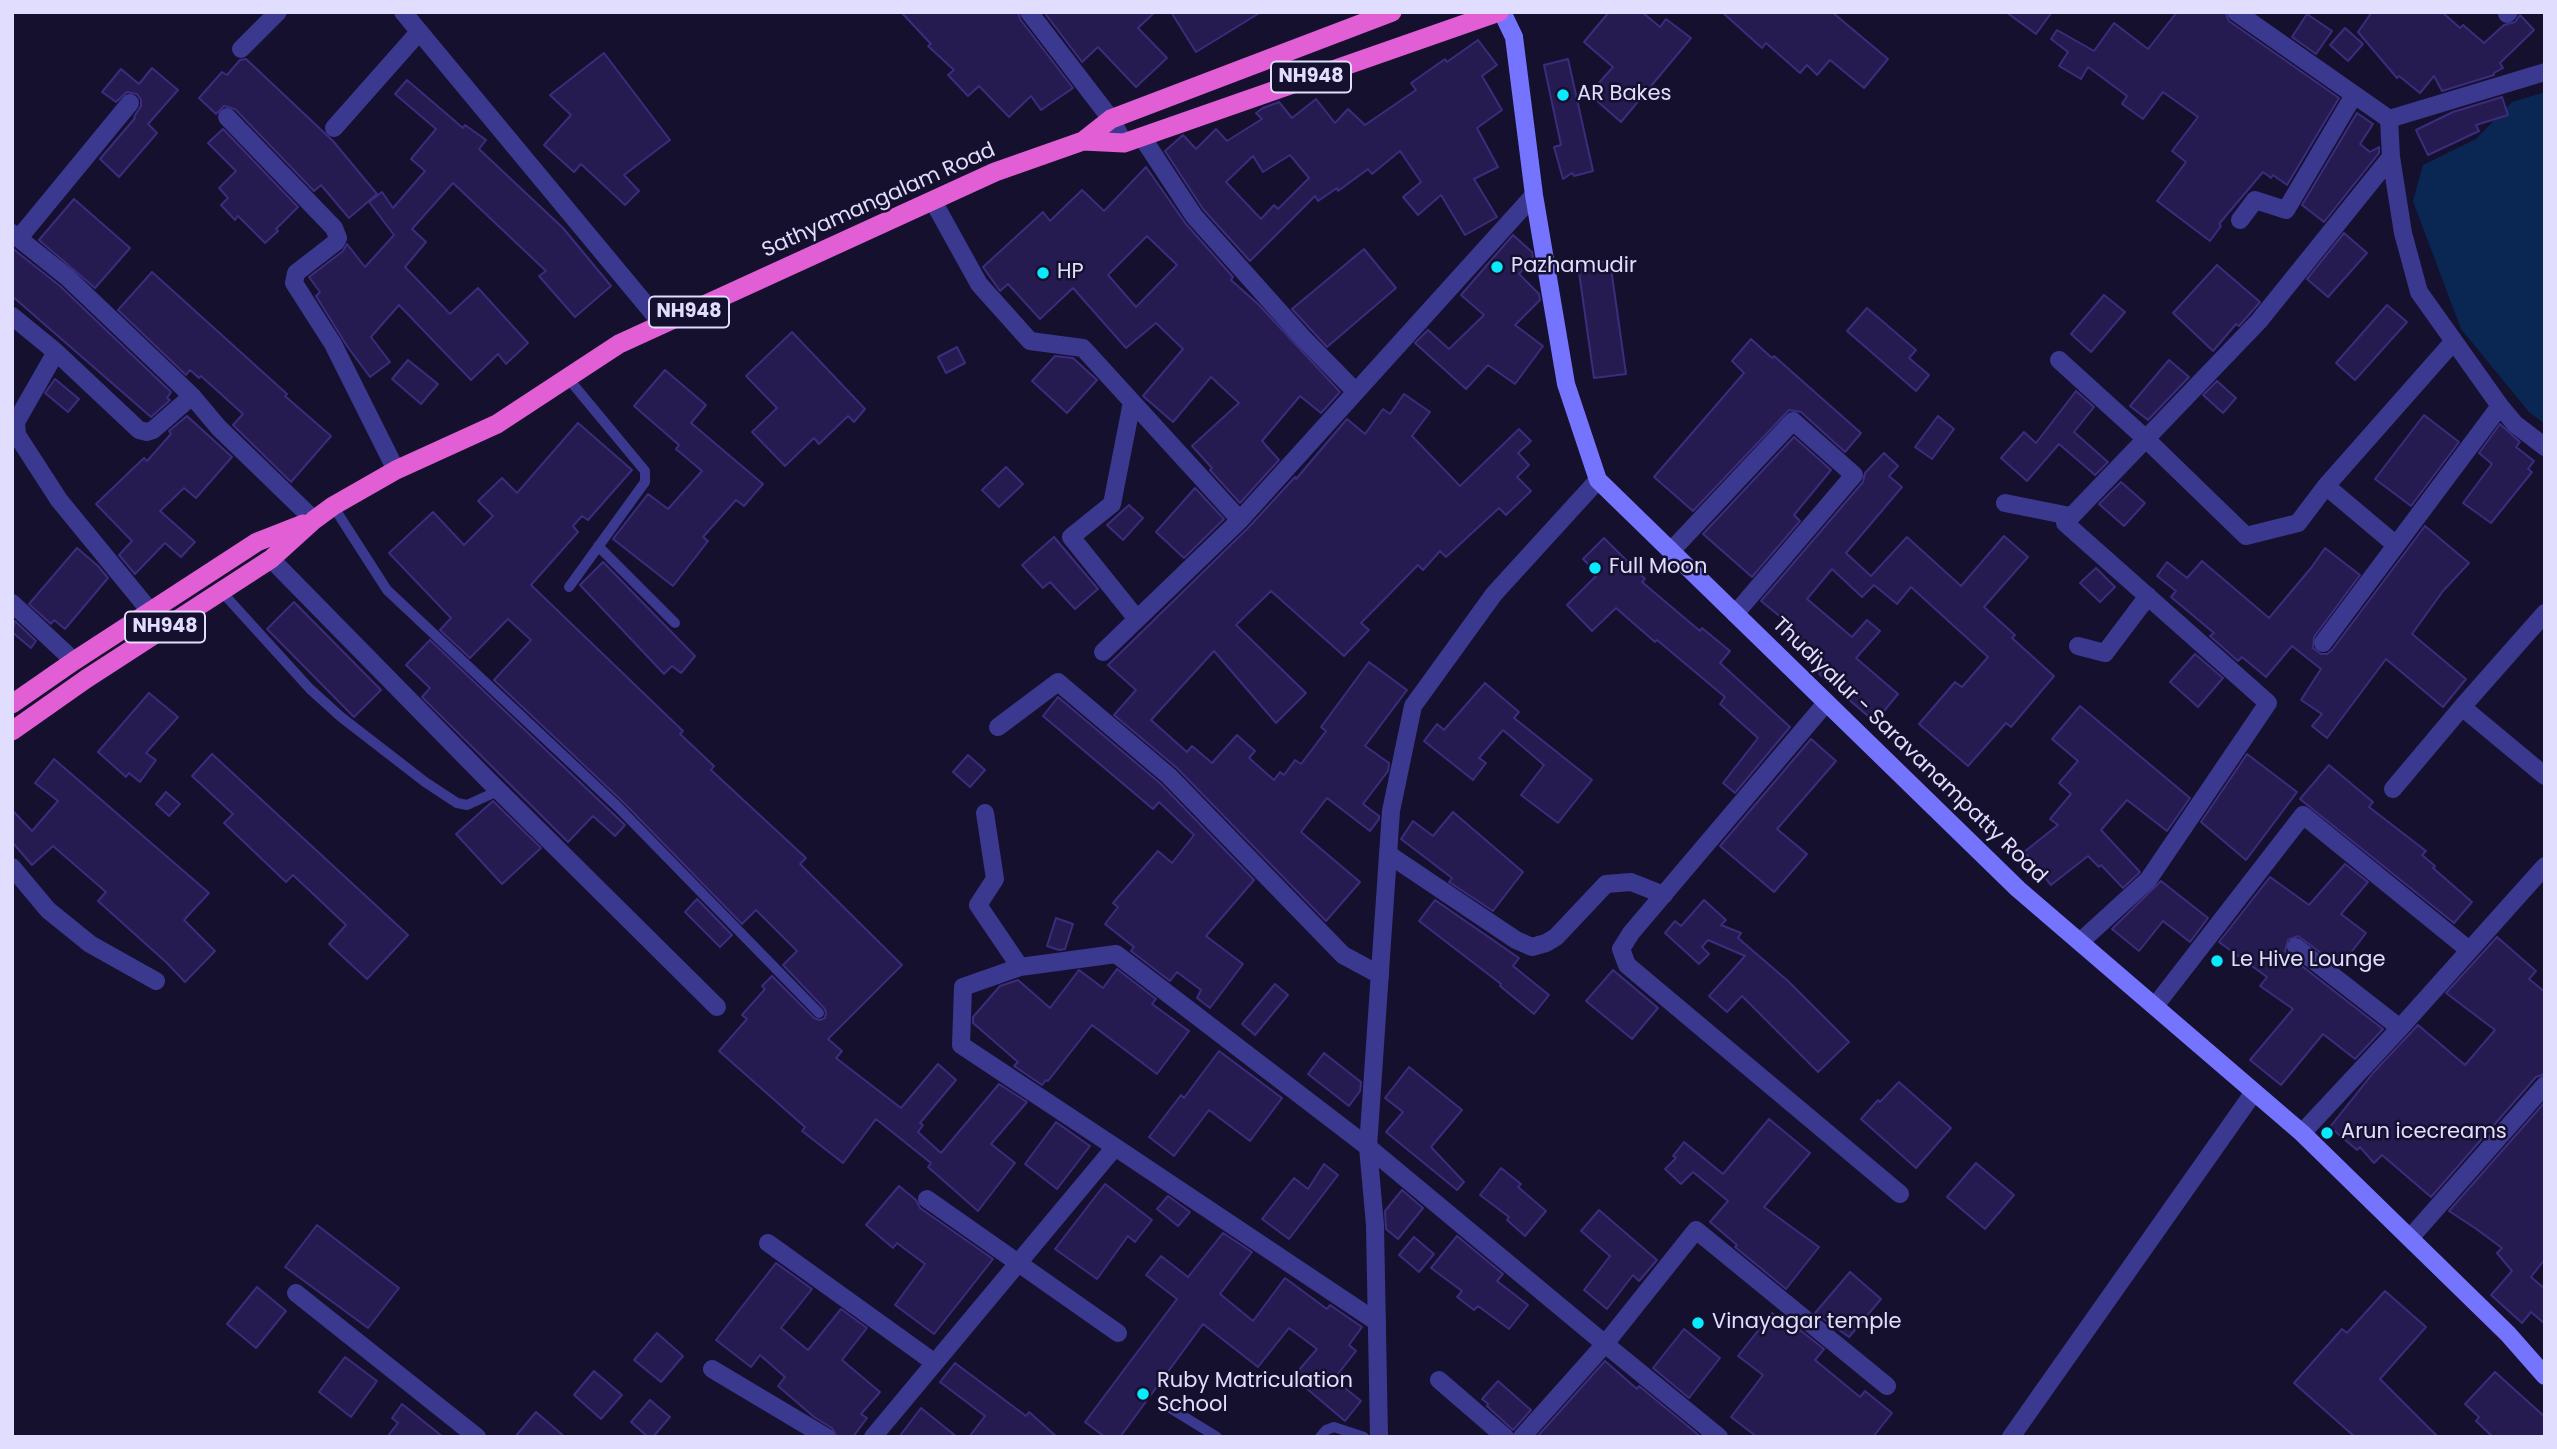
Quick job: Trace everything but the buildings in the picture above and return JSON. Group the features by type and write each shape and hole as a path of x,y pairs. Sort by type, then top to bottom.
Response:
{"highway":[{"name":"NH948","path":"1083,141 1111,120 1392,12"},
{"name":"Sathyamangalam Road","path":"12,731 86,679 271,559 333,506 397,470 497,424 619,344 995,172 1083,141 1133,140 1500,12"},
{"name":"Sathyamangalam Road","path":"12,704 257,542 314,520"}],"main road":[{"name":"Thudiyalur - Saravanampatty Road","path":"1500,12 1514,37 1534,195 1566,384 1598,480 2018,889 2302,1133 2508,1334 2545,1376"}],"street":[{"path":"241,49 278,12"},
{"path":"403,12 662,324"},
{"path":"1029,12 1111,120 1133,140 1194,216 1303,338 1356,392"},
{"path":"2236,12 2389,118 2545,72"},
{"path":"334,128 419,32"},
{"path":"2240,220 2255,200 2287,210 2354,95"},
{"path":"130,103 16,235 67,277 192,396 219,428 314,520"},
{"path":"227,117 334,228 338,239 336,242 296,273 295,283 333,344 397,470"},
{"path":"2389,118 2391,157 2403,233 2419,292 2500,406 2515,424 2545,447"},
{"path":"2080,942 2148,880 2268,703 2064,523 2259,321 2391,157"},
{"path":"1103,652 1240,520 1534,195"},
{"path":"933,201 979,284 1030,341 1083,348 1240,520"},
{"path":"12,316 56,352 139,430 153,430 192,396"},
{"path":"2059,360 2246,536 2298,523 2326,486 2454,341"},
{"path":"56,352 16,422 17,435 59,500 150,611"},
{"path":"1132,402 1112,504 1071,537 1138,619"},
{"path":"2323,643 2500,406"},
{"path":"1671,551 1793,421 1854,475 1735,614"},
{"path":"1380,1437 1375,1225 1368,1147 1391,811 1413,706 1494,594 1598,480"},
{"path":"2326,486 2396,545"},
{"path":"2005,503 2070,516"},
{"path":"271,559 498,791 718,1007"},
{"path":"2078,646 2105,653 2148,596"},
{"path":"12,603 74,661"},
{"path":"2393,789 2545,613"},
{"path":"998,727 1058,682 1170,776 1343,955 1380,975"},
{"path":"1826,703 1631,933 1621,949 1627,965 1900,1194"},
{"path":"2462,707 2545,776"},
{"path":"985,813 995,879 978,905 1020,968"},
{"path":"2155,1006 2303,815 2469,950"},
{"path":"1388,854 1516,940 1532,947 1556,937 1606,884 1630,881 1664,895"},
{"path":"2302,1133 2545,866"},
{"path":"12,867 48,910 90,944 156,981"},
{"path":"2296,947 2400,1028"},
{"path":"1377,1322 961,1045 963,986 1020,968 1116,954 1368,1147 1719,1437"},
{"path":"2410,1238 2545,1085"},
{"path":"2011,1437 2254,1092"},
{"path":"873,1437 1115,1147"},
{"path":"927,1199 1118,1333"},
{"path":"1522,1437 1605,1343 1696,1230 1887,1386"},
{"path":"768,1243 935,1363"},
{"path":"296,1293 477,1437"},
{"path":"712,1369 826,1437"},
{"path":"1439,1380 1505,1437"}],"lane":[{"path":"567,377 645,471 645,482 569,587"},
{"path":"333,506 387,590 618,807 819,1013"},
{"path":"598,546 675,623"},
{"path":"221,591 310,689 341,717 425,782 457,803 467,805 498,791"},
{"path":"1170,1408 1217,1437"},
{"path":"1320,1437 1326,1430 1334,1427 1364,1437"}],"water":[{"path":"2545,92 2545,424 2529,412 2461,329 2413,201 2423,165 2476,139 2512,102"}],"place":[{"name":"AR Bakes","path":"1563,95"},
{"name":"Pazhamudir","path":"1497,267"},
{"name":"HP","path":"1043,273"},
{"name":"Full Moon","path":"1595,568"},
{"name":"Le Hive Lounge","path":"2217,961"},
{"name":"Arun icecreams","path":"2327,1133"},
{"name":"Vinayagar temple","path":"1698,1323"},
{"name":"Ruby Matriculation School","path":"1143,1394"}]}
